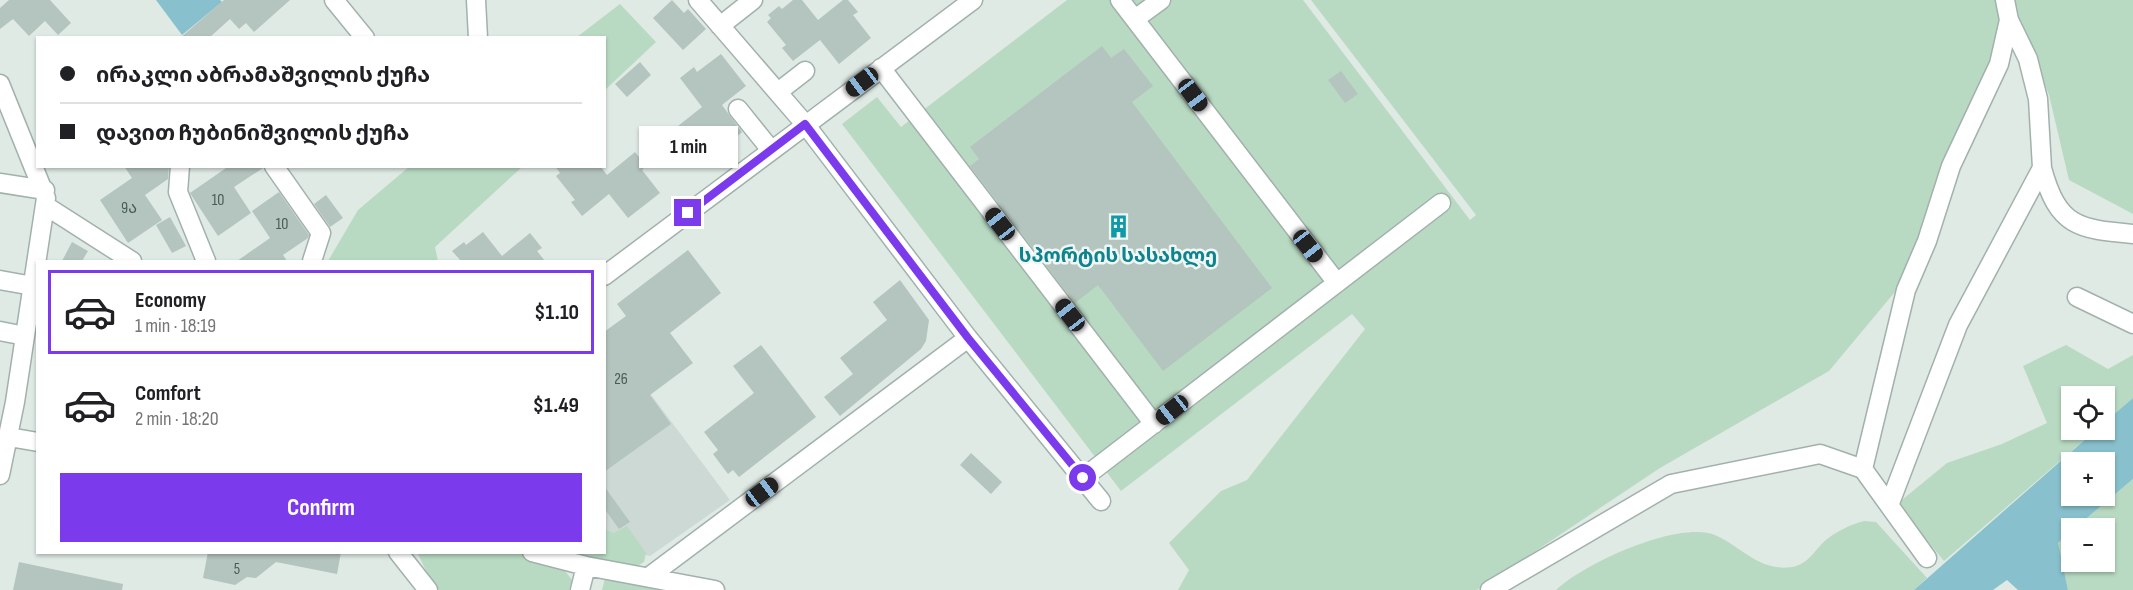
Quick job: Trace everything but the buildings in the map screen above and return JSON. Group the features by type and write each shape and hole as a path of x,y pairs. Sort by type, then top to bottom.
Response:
{"street":[{"path":"334,0 363,36"},
{"path":"476,0 478,36"},
{"path":"698,0 805,124 968,338 1101,501"},
{"path":"720,26 753,0"},
{"path":"606,274 973,0"},
{"path":"1120,0 1337,283"},
{"path":"1135,19 1161,0"},
{"path":"2005,0 2009,20 2028,59 2038,99 2042,168 2046,182 2062,213 2073,224 2097,231 2133,234"},
{"path":"1863,469 1906,290 1927,242 1951,166 1999,64 2009,20"},
{"path":"881,68 1154,424"},
{"path":"778,92 805,71"},
{"path":"0,84 46,198 37,260"},
{"path":"738,108 771,150"},
{"path":"180,168 178,192 200,260"},
{"path":"275,168 321,233 312,260"},
{"path":"1890,503 1958,325 2042,168"},
{"path":"0,183 46,198 131,260"},
{"path":"1083,478 1441,203"},
{"path":"0,475 9,437 7,401 25,336 36,266"},
{"path":"0,280 33,286"},
{"path":"2077,297 2133,324"},
{"path":"0,332 25,336"},
{"path":"650,576 968,338"},
{"path":"9,437 36,442"},
{"path":"1490,590 1671,484 1820,454 1863,469 1890,503 1927,558"},
{"path":"400,554 428,590"},
{"path":"540,554 585,566 650,576 715,590"},
{"path":"580,590 585,566"}],"shaded area":[{"path":"606,335 730,500 650,556 606,547"}],"green space":[{"path":"1067,0 1303,0 1470,220 1476,215 1311,0 1996,0 2001,21 1995,64 1899,287 1829,371 1660,468 1477,590 1178,590 1189,570 1169,543 1221,491 1247,480 1365,329 1352,314 1121,491 842,124 877,97 901,127"},
{"path":"2015,0 2133,0 2133,214 2069,180 2049,95 2022,29"},
{"path":"620,4 656,42 606,89 606,36 578,36"},
{"path":"408,168 521,168 435,247 438,260 329,260 358,210"},
{"path":"2066,345 2108,369 2133,355 2133,398 2115,413 2115,386 2061,386 2061,440 2084,440 2070,452 2061,452 2061,460 1944,561 1897,504 1947,463 2002,444 2047,423 2023,366"},
{"path":"2133,479 2133,590 2068,590 2064,572 2115,572 2115,518 2087,518 2101,506 2115,506 2115,494"},
{"path":"1864,521 1876,522 1927,578 1914,590 1556,590 1586,569 1628,548 1650,540 1691,532 1718,536 1767,565 1798,566 1827,539 1849,526"},
{"path":"627,526 646,553 644,562 631,570 571,554 606,554 606,530 614,533"},
{"path":"2061,540 2061,560 2057,543"},
{"path":"418,554 525,554 559,563 572,580 569,590 439,590 428,575"},
{"path":"605,578 659,590 602,590"}],"water":[{"path":"156,0 220,0 222,2 182,35"},
{"path":"2133,398 2133,479 2115,494 2115,452 2071,452 2084,440 2115,440 2115,413"},
{"path":"2061,461 2061,506 2101,506 2087,518 2061,518 2061,540 2058,543 2061,572 2064,572 2068,590 2018,590 2007,580 1993,590 1914,590"}],"place":[{"name":"სპორტის სასახლე","path":"1118,227"}],"route":[{"path":"688,213 805,124 968,338 1083,478"}]}
